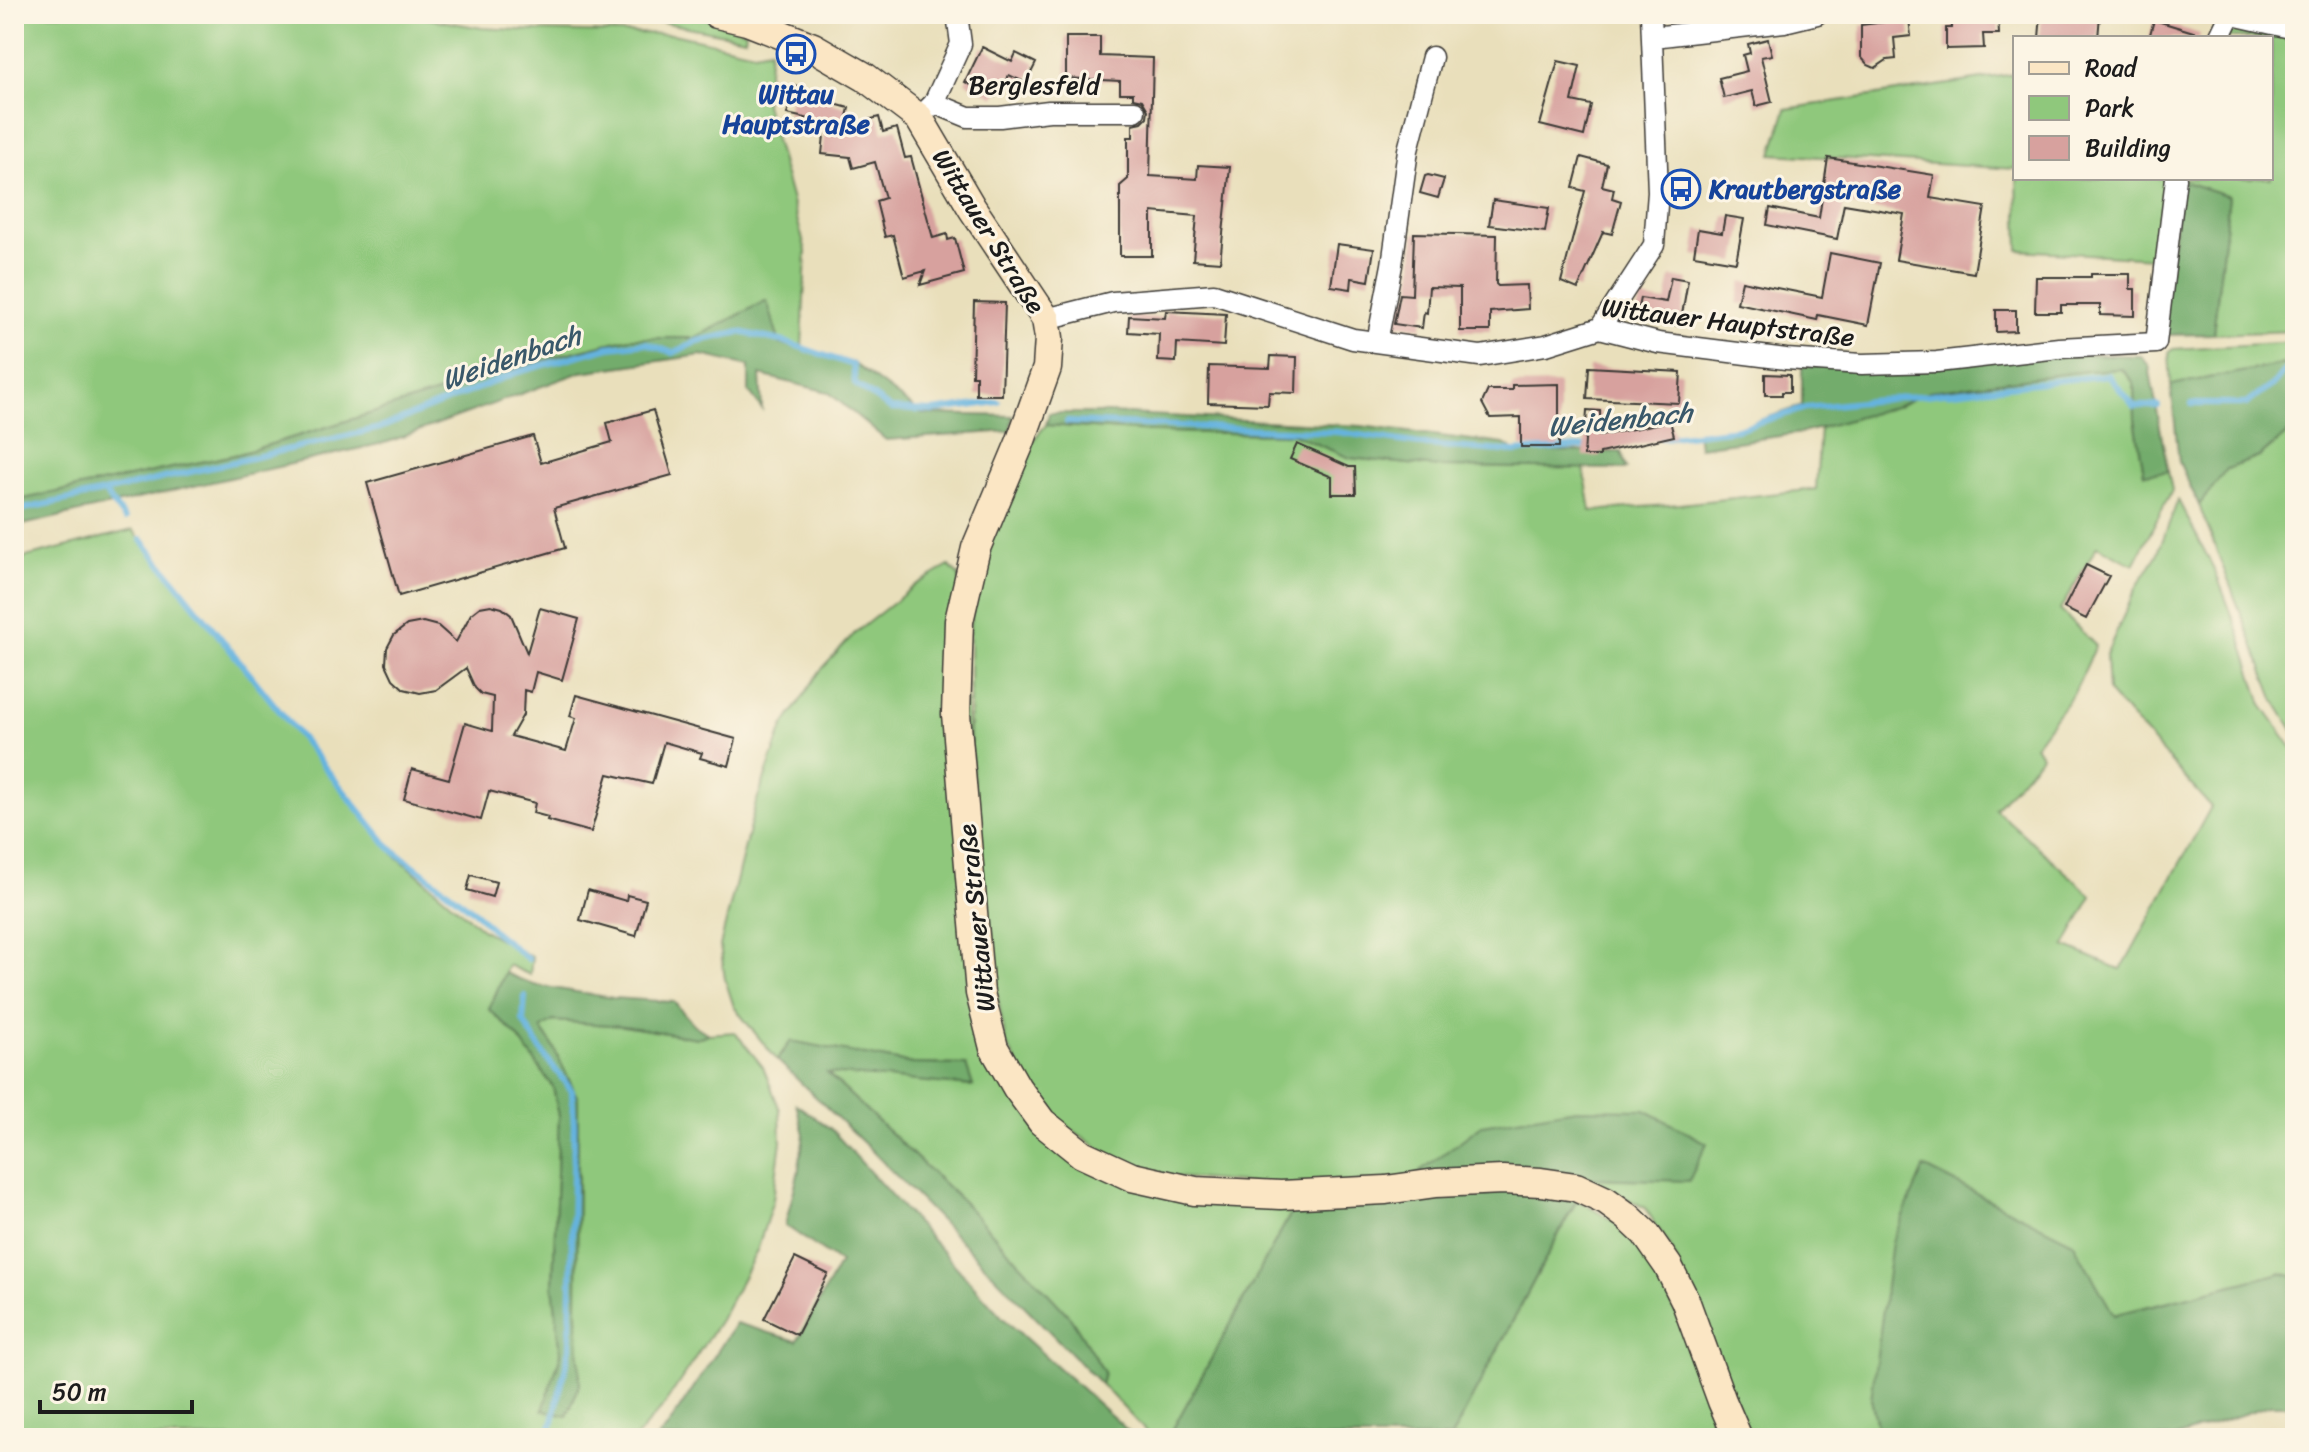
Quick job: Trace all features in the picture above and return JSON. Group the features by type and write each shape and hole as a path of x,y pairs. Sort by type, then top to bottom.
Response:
{"street":[{"name":"Wittauer Straße","path":"717,14 747,21 813,47 927,111 972,208 1046,319 1049,338 1047,368 1020,443 976,548 959,621 956,714 980,993 994,1048 1017,1088 1042,1122 1082,1154 1132,1177 1195,1191 1281,1195 1503,1180 1576,1187 1606,1201 1645,1233 1668,1266 1685,1300 1738,1438"},
{"name":"Berglesfeld","path":"957,14 961,44 927,111 968,117 1049,111 1135,111"},
{"path":"1600,328 1654,245 1658,192 1651,14"},
{"path":"1653,37 1784,22 1817,14"},
{"path":"2220,36 2229,14 2295,29"},
{"path":"1377,342 1392,265 1408,150 1432,57"},
{"name":"Wittauer Hauptstraße","path":"1046,319 1113,302 1214,294 1353,339 1480,356 1546,345 1600,328 1658,343 1786,359 1862,364 1937,362 2059,348 2156,343 2176,180"}],"green space":[{"path":"14,14 403,14 482,28 673,34 754,52 770,49 765,104 806,251 802,348 780,344 766,301 695,338 630,338 561,355 239,454 14,501"},
{"path":"444,14 674,14 704,18 746,31 745,38 661,22 458,17"},
{"path":"2234,27 2295,36 2295,331 2213,334 2229,196 2182,180 2273,180 2273,36 2229,36"},
{"path":"2013,74 2013,169 1772,154 1786,109"},
{"path":"2017,180 2169,180 2154,258 2019,250"},
{"path":"2182,181 2229,196 2213,334 2159,335"},
{"path":"767,300 780,344 853,363 922,414 1013,416 1010,431 886,440 828,392 760,375 762,409 749,392 749,366 702,355 581,372 388,442 14,527 14,501 239,454 561,355 630,338 695,338"},
{"path":"2295,342 2295,362 2171,385 2169,352 2173,349"},
{"path":"2079,354 2141,356 2149,366 2168,471 2144,474 2135,419 2134,383 2122,369 1929,391 1898,406 1802,433 1699,447 1697,432 1736,428 1802,406 1802,367"},
{"path":"2295,362 2295,431 2288,433 2259,457 2227,469 2199,505 2179,462 2171,385"},
{"path":"2122,369 2134,383 2135,419 2144,474 2168,471 2172,490 2134,565 2097,546 2060,610 2096,646 2075,691 2034,746 2042,755 1995,809 2092,896 2065,946 2121,970 2211,807 2108,692 2106,655 2136,588 2157,555 2178,500 2215,571 2262,705 2295,751 2295,1277 2281,1273 2113,1315 2073,1242 1871,1399 1880,1438 1751,1438 1671,1248 1645,1208 1588,1178 1707,1143 1409,1180 1283,1186 1137,1174 1061,1122 1040,1103 1006,1043 985,928 970,736 970,623 997,517 1025,449 1046,425 1154,432 1293,434 1350,458 1437,467 1584,468 1591,511 1816,489 1820,427 1898,406 1929,391"},
{"path":"1049,413 1109,413 1361,426 1504,444 1515,451 1621,452 1627,469 1437,467 1350,458 1293,434 1154,432 1046,425"},
{"path":"2295,431 2295,733 2275,701 2199,505 2227,469 2259,457 2288,433"},
{"path":"133,530 395,855 483,930 532,957 530,975 508,965 489,1009 518,1037 553,1087 559,1116 553,1286 561,1354 543,1410 567,1416 580,1384 577,1310 578,1099 552,1044 540,1029 553,1021 624,1026 697,1038 735,1032 763,1067 780,1110 781,1141 773,1200 757,1251 720,1320 663,1407 635,1438 14,1438 14,560"},
{"path":"949,566 959,576 986,1040 1089,1168 1296,1204 1168,1438 1152,1438 1101,1384 1104,1372 1071,1318 965,1204 826,1072 973,1086 966,1065 913,1064 791,1041 777,1060 734,1007 725,979 720,946 755,806 783,727 820,671 856,632 917,584"},
{"path":"505,973 534,985 613,998 674,1002 694,1025 708,1034 697,1038 624,1026 553,1021 541,1029 552,1044 578,1099 577,1310 580,1384 567,1416 543,1410 561,1354 553,1286 559,1116 553,1087 518,1037 489,1009"},
{"path":"791,1041 913,1064 966,1065 973,1086 827,1073 965,1204 1071,1318 1104,1372 1101,1384 870,1149 777,1060"},
{"path":"796,1104 831,1129 1002,1317 1136,1438 657,1438 667,1428 736,1323 797,1341 840,1263 785,1225 804,1134"},
{"path":"1576,1109 1645,1110 1707,1143 1689,1181 1588,1178 1451,1438 1168,1438 1296,1204 1391,1193 1482,1125"},
{"path":"1924,1167 2073,1242 2114,1315 2281,1273 2295,1277 2295,1405 2270,1405 2173,1438 1880,1438 1871,1399 1892,1242"},
{"path":"1577,1200 1647,1244 1728,1438 1451,1438"}],"building":[{"path":"1998,14 1999,34 1983,34 1984,48 1946,49 1946,28 1951,28 1951,16"},
{"path":"2041,14 2100,15 2098,36 2039,36"},
{"path":"1909,19 1911,36 1894,38 1896,59 1887,60 1875,68 1868,65 1861,57 1861,25"},
{"path":"2154,20 2200,34 2200,36 2150,36"},
{"path":"1066,37 1100,37 1100,56 1153,58 1150,176 1197,179 1198,165 1230,167 1220,262 1193,260 1197,216 1152,212 1152,256 1120,256 1120,186 1128,179 1128,137 1133,137 1133,124 1142,122 1148,110 1142,100 1133,98 1133,93 1120,93 1120,81 1066,78"},
{"path":"1768,39 1772,55 1761,57 1772,102 1756,106 1752,91 1724,98 1719,78 1747,71 1743,55 1750,53 1748,44"},
{"path":"982,47 1012,62 1016,53 1036,63 1026,83 1009,75 995,97 965,82"},
{"path":"1558,61 1580,66 1572,101 1591,105 1584,136 1540,125"},
{"path":"794,86 832,96 831,103 849,108 845,126 879,117 883,132 897,128 905,158 911,157 933,238 947,234 948,240 955,238 964,273 920,285 925,271 904,277 893,235 885,237 876,201 885,198 875,162 853,168 850,157 822,154 825,126 813,123 814,120 787,114"},
{"path":"1581,157 1607,164 1602,186 1614,189 1612,198 1621,201 1612,234 1603,232 1578,289 1561,282 1585,191 1573,188"},
{"path":"1828,158 1934,175 1930,198 1985,207 1974,273 1896,260 1904,214 1844,204 1837,239 1767,225 1770,208 1819,218"},
{"path":"1428,175 1444,179 1438,198 1420,193"},
{"path":"1493,200 1549,208 1545,232 1489,225"},
{"path":"1725,216 1744,219 1736,262 1694,255 1698,229 1722,233"},
{"path":"1414,233 1497,235 1496,284 1527,285 1528,309 1490,312 1490,331 1460,331 1460,288 1429,287 1427,313 1424,312 1422,328 1394,324 1400,294 1412,295"},
{"path":"1337,244 1374,249 1369,281 1352,278 1351,289 1331,286"},
{"path":"1830,253 1880,263 1868,325 1818,315 1817,320 1737,303 1742,281 1822,297"},
{"path":"2091,274 2130,274 2130,289 2135,289 2135,316 2100,315 2100,305 2061,305 2061,312 2035,312 2036,277 2091,277"},
{"path":"1671,277 1688,280 1680,326 1636,318 1640,298 1666,302"},
{"path":"974,302 1005,303 1002,395 976,395 976,376 972,376"},
{"path":"1996,310 2016,310 2016,331 1996,332"},
{"path":"1166,311 1226,314 1224,346 1177,343 1176,362 1158,361 1159,334 1128,332 1129,316 1165,318"},
{"path":"1271,356 1297,357 1296,393 1269,392 1268,405 1208,403 1209,366 1270,368"},
{"path":"1589,367 1681,372 1679,403 1587,399"},
{"path":"1765,374 1790,375 1790,392 1765,395"},
{"path":"1559,384 1559,447 1521,447 1521,417 1490,418 1482,403 1488,390 1512,390 1512,385"},
{"path":"653,410 672,475 554,508 565,548 399,596 367,483 533,436 541,463 612,442 607,423"},
{"path":"1587,410 1600,411 1600,436 1670,421 1674,436 1600,453 1600,456 1584,456"},
{"path":"1297,444 1355,467 1356,494 1332,494 1332,477 1290,459"},
{"path":"2086,565 2109,576 2086,619 2064,608"},
{"path":"491,605 511,615 527,653 540,608 579,619 562,680 536,672 531,692 524,690 523,715 511,736 566,751 576,718 570,716 576,695 736,739 729,766 700,758 702,753 664,742 652,784 608,774 591,832 533,813 535,803 489,791 481,820 404,799 412,769 449,779 465,723 492,731 493,697 481,694 475,688 466,668 436,690 420,693 404,689 393,679 386,664 387,648 394,635 407,625 423,622 438,626 456,642 471,614 480,607"},
{"path":"471,875 496,882 492,897 467,890"},
{"path":"588,890 626,901 627,895 646,900 636,936 580,920"},
{"path":"795,1258 828,1274 797,1335 764,1319"}],"waterway":[{"name":"Weidenbach","path":"14,511 380,428 518,372 609,347 646,343 673,353 698,341 740,332 785,342 853,365 855,384 891,409 933,411 998,402"},
{"name":"Weidenbach","path":"2192,404 2246,404 2274,384 2285,370 2295,372"},
{"name":"Weidenbach","path":"1662,438 1737,429 1806,408 2108,375 2134,406 2158,406"},
{"name":"Weidenbach","path":"1067,422 1338,432 1427,445 1515,452 1592,446"},
{"path":"104,492 125,519"},
{"path":"141,539 389,847 475,912 528,959"},
{"path":"525,996 523,1021 572,1091 574,1126 570,1348 552,1425 545,1438"}],"place":[{"name":"Wittau Hauptstraße","path":"796,54"},
{"name":"Krautbergstraße","path":"1681,189"}]}
